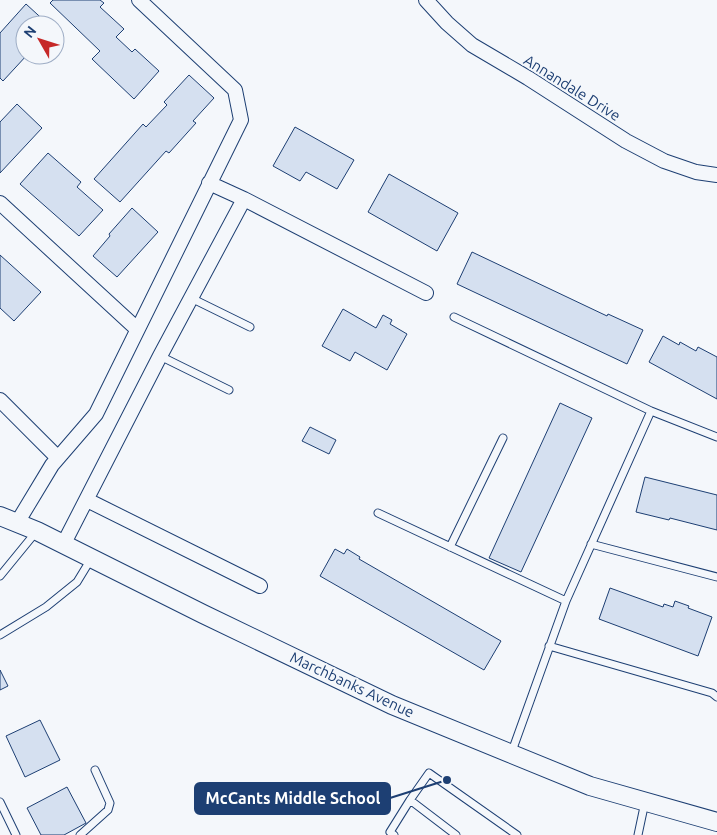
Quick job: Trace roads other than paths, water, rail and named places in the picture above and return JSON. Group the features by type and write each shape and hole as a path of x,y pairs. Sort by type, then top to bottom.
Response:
{"street":[{"path":"16,522 52,465 96,414 241,120 235,90 139,0"},
{"name":"Annandale Drive","path":"426,0 447,24 472,45 528,78 626,141 664,161 696,172 717,175"},
{"path":"209,183 244,199 426,293"},
{"path":"63,545 160,356 244,199"},
{"path":"0,203 137,329"},
{"path":"0,400 58,458"},
{"path":"87,500 260,586"},
{"name":"Marchbanks Avenue","path":"0,516 36,531 392,705 510,755 590,786 717,822"}],"lane":[{"path":"191,298 250,327"},
{"path":"454,317 651,411 717,437"},
{"path":"160,356 229,390"},
{"path":"510,755 566,601 651,411"},
{"path":"450,547 503,438"},
{"path":"378,513 566,601"},
{"path":"0,576 36,531"},
{"path":"591,544 717,577"},
{"path":"2,634 46,607 77,582 91,558"},
{"path":"550,646 712,693 717,697"},
{"path":"80,835 108,810 110,803 95,770"},
{"path":"394,835 390,832 429,773 518,835"},
{"path":"410,800 456,835"},
{"path":"638,835 645,802"},
{"path":"0,804 16,835"}],"place":[{"name":"McCants Middle School","path":"447,780"}]}
